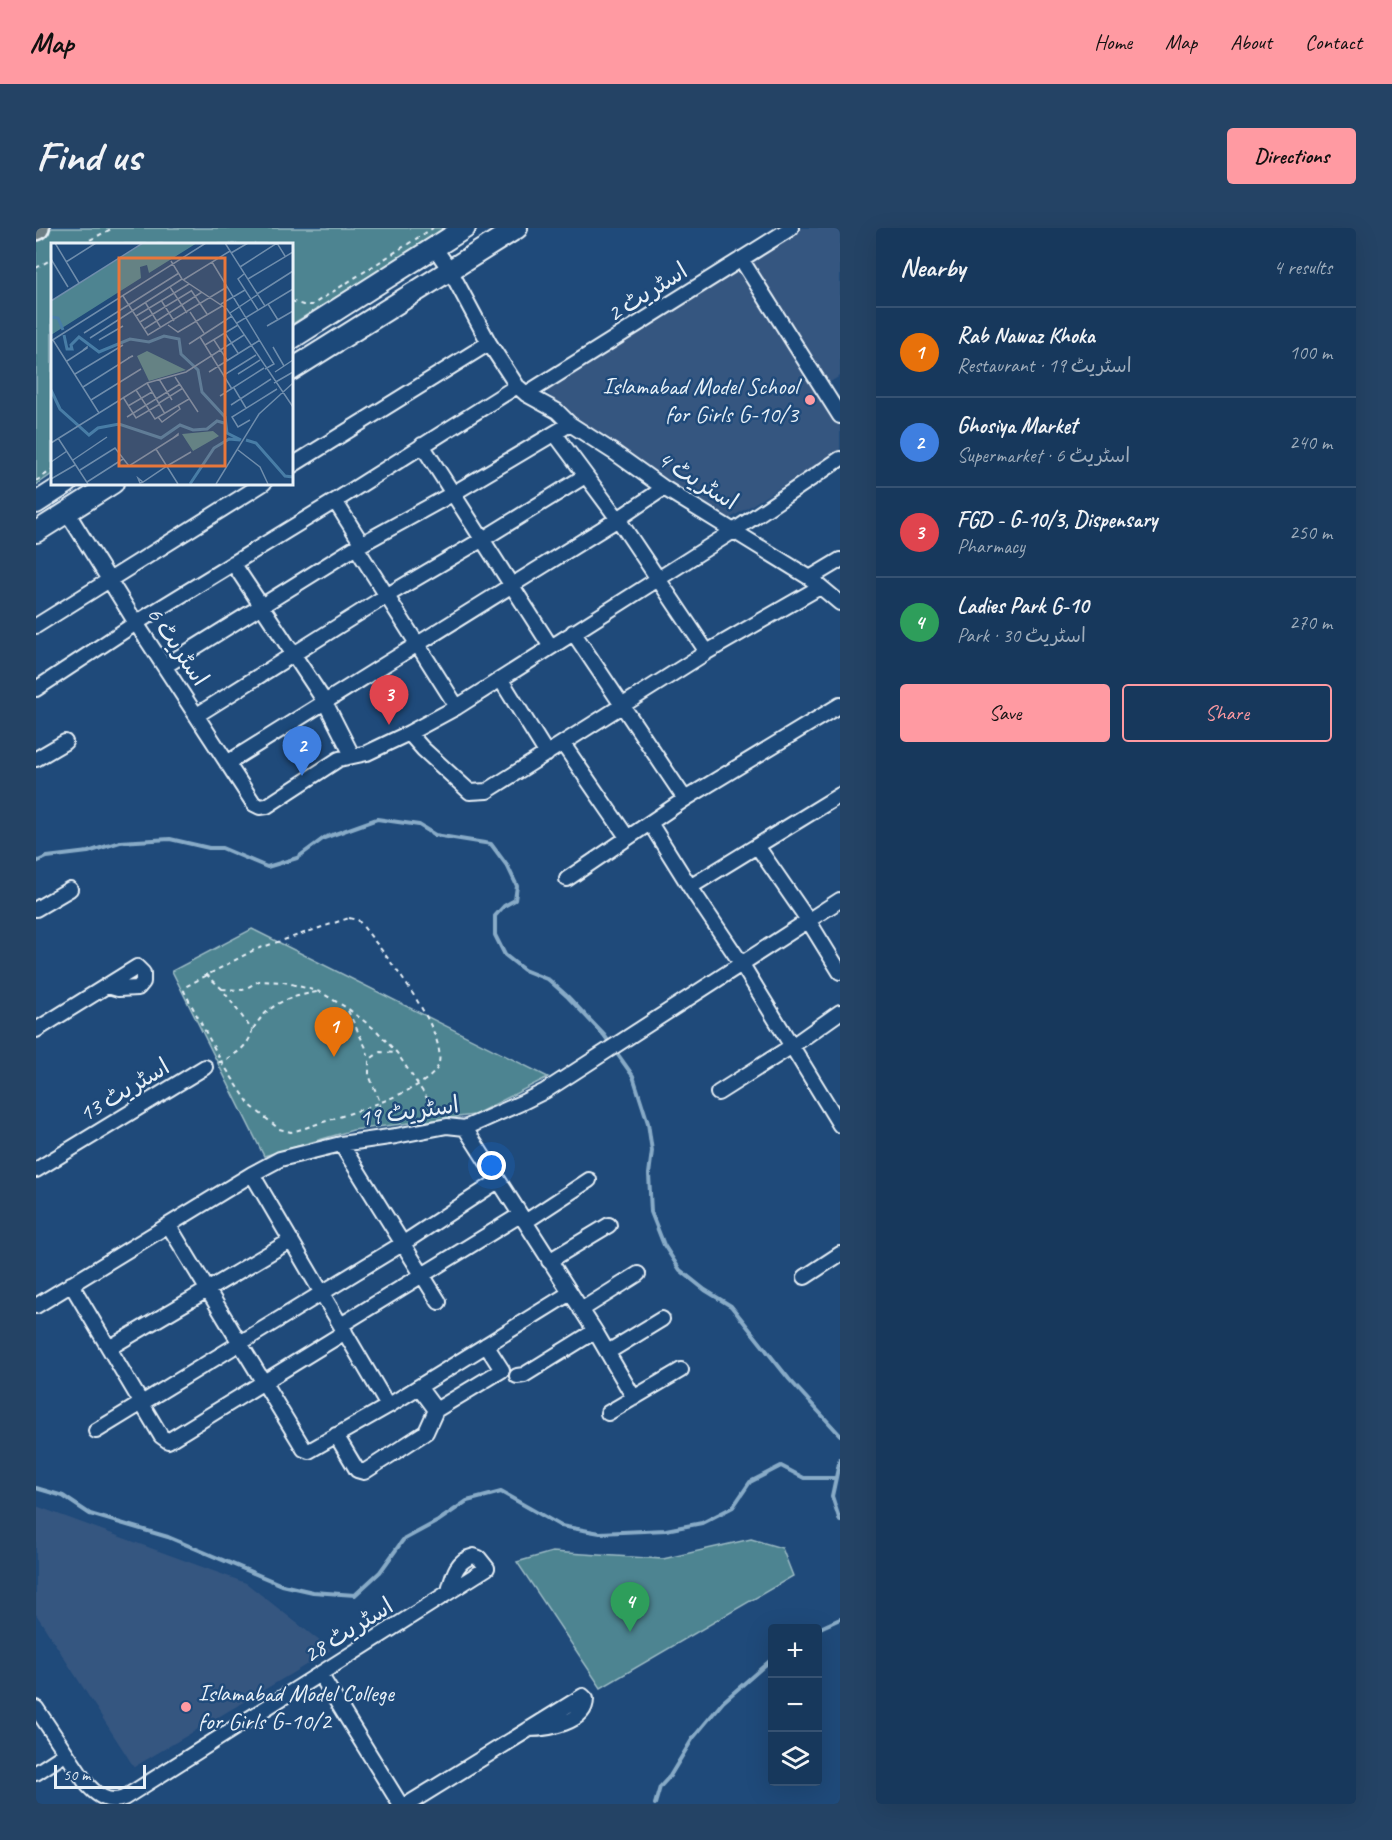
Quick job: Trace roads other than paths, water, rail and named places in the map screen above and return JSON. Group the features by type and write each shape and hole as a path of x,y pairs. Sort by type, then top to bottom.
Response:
{"main road":[{"path":"292,338 433,237 465,228"},
{"path":"292,369 517,228"},
{"path":"36,503 65,484"},
{"path":"36,532 111,484"}],"street":[{"name":"اسٹریٹ 2","path":"36,688 135,623 422,445 522,390 791,228"},
{"name":"اسٹریٹ 4","path":"433,237 489,343 522,390 557,411 570,424 664,488 735,530 815,583 840,603"},
{"path":"741,260 840,416"},
{"path":"292,465 489,343"},
{"path":"165,666 359,545 454,493 570,424"},
{"path":"555,434 618,519 707,652"},
{"path":"422,445 551,647"},
{"path":"233,563 325,702 352,755 366,753 409,733 501,680 735,530 840,459"},
{"path":"197,715 386,596 585,476"},
{"path":"36,626 262,484"},
{"path":"227,764 664,488"},
{"path":"334,501 386,596 457,707"},
{"name":"اسٹریٹ 6","path":"67,512 135,623 254,804 260,807 267,806 339,759 352,755"},
{"path":"409,733 470,792 487,791 815,583 840,560"},
{"path":"573,632 685,800"},
{"path":"501,680 547,754"},
{"path":"567,879 685,800 840,705"},
{"path":"36,759 65,742"},
{"path":"563,744 627,837"},
{"path":"690,887 840,795"},
{"path":"650,823 838,1118"},
{"path":"757,846 808,920 840,972"},
{"path":"36,909 70,889"},
{"name":"اسٹریٹ 19","path":"36,1306 252,1174 280,1160 341,1144 447,1126 465,1128 545,1091 840,900"},
{"path":"36,1030 137,967 143,973 143,982 138,988 118,989 108,986"},
{"path":"718,1093 840,1012"},
{"name":"اسٹریٹ 13","path":"36,1170 205,1067"},
{"path":"465,1128 595,1331 634,1398"},
{"path":"341,1144 438,1302"},
{"path":"252,1174 388,1406"},
{"path":"71,1284 161,1436 168,1441 265,1383 343,1328 423,1276 589,1180"},
{"path":"96,1431 402,1244 498,1181"},
{"path":"549,1261 609,1225"},
{"path":"169,1226 304,1449 309,1451 388,1406 570,1293"},
{"path":"109,1348 290,1241"},
{"path":"805,1277 840,1254"},
{"path":"581,1310 638,1274"},
{"path":"608,1352 662,1319"},
{"path":"517,1376 524,1375 595,1331"},
{"path":"336,1435 357,1470 364,1472 426,1432 436,1410 502,1370 486,1345"},
{"path":"608,1413 681,1370"},
{"path":"419,1387 436,1410"},
{"name":"اسٹریٹ 28","path":"65,1754 95,1793 103,1798 116,1801 124,1798 487,1568 479,1558 471,1556 462,1561 453,1574 449,1591"},
{"path":"320,1674 400,1804"},
{"path":"36,1708 65,1754 36,1773"},
{"path":"408,1804 529,1729"}],"waterway":[{"path":"36,862 47,857 88,852 120,842 170,839 209,848 222,848 267,867 297,858 324,838 377,819 419,825 435,835 491,844 508,867 517,886 515,900 504,906 495,916 495,935 505,955 524,970 549,980 568,997 604,1035 633,1076 648,1123 652,1151 649,1174 651,1212 664,1245 680,1270 705,1290 731,1306 789,1379 840,1435"},
{"path":"840,1459 832,1496 840,1521"},
{"path":"36,1488 63,1496 90,1514 168,1537 282,1585 313,1592 355,1595 380,1572 403,1540 438,1521 467,1501 501,1492 561,1526 600,1533 666,1530 702,1523 733,1507 750,1482 781,1466 804,1478 836,1478"},
{"path":"822,1627 840,1619"},
{"path":"655,1804 660,1787 670,1776 693,1738 723,1702 768,1663"}],"place":[{"name":"Islamabad Model School for Girls G-10/3","path":"810,400"},
{"name":"FGD - G-10/3, Dispensary","path":"389,725"},
{"name":"Ghosiya Market","path":"302,776"},
{"name":"Rab Nawaz Khoka","path":"334,1057"},
{"name":"Ladies Park G-10","path":"630,1632"},
{"name":"Islamabad Model College for Girls G-10/2","path":"186,1707"}]}
